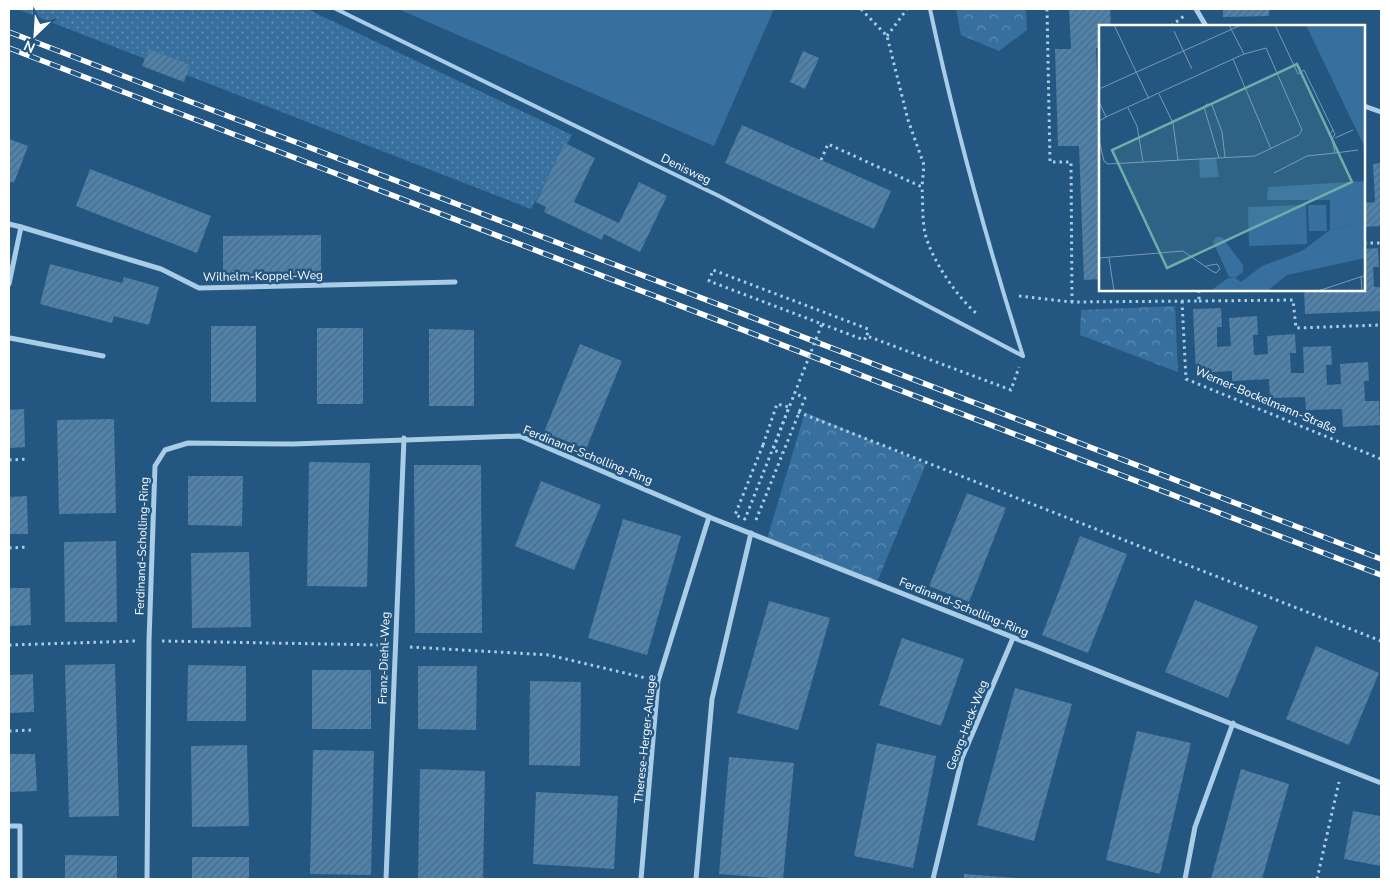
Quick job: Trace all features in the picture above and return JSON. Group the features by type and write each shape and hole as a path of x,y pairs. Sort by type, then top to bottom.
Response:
{"street":[{"path":"1196,9 1205,25"},
{"path":"1365,106 1381,112"},
{"name":"Wilhelm-Koppel-Weg","path":"9,224 161,269 199,288 455,282"},
{"path":"9,284 21,227"},
{"path":"9,338 103,356"},
{"name":"Ferdinand-Scholling-Ring","path":"147,879 149,641 155,466 165,450 188,443 293,444 404,438 520,436 709,517 1381,783"},
{"name":"Franz-Diehl-Weg","path":"386,879 394,646 404,438"},
{"name":"Therese-Herger-Anlage","path":"641,879 658,681 709,517"},
{"path":"696,879 712,699 751,533"},
{"name":"Georg-Heck-Weg","path":"933,879 962,758 1012,638"},
{"path":"1185,879 1195,827 1233,723"},
{"path":"9,826 20,826 20,879"}],"lane":[{"name":"Denisweg","path":"336,9 719,196 1023,356"},
{"path":"930,9 943,69 1003,294 1023,356"}],"path":[{"path":"862,9 887,36 908,120 924,165 922,187 925,234 938,264 969,307 982,319"},
{"path":"887,36 907,9"},
{"path":"1048,9 1050,162 1071,162 1072,302"},
{"path":"821,160 828,144 922,187"},
{"path":"1365,243 1381,243"},
{"path":"713,270 868,329 867,336 864,340 709,281 713,270"},
{"path":"1199,291 1199,301"},
{"path":"1003,294 1072,302 1293,300 1296,328 1381,325"},
{"name":"Werner-Bockelmann-Straße","path":"1182,301 1186,379 1381,459"},
{"path":"782,454 772,450 789,407 783,406 777,404 735,515 745,519 787,411 791,402 794,393 822,324"},
{"path":"867,336 1011,390 1023,356"},
{"path":"751,533 804,398 794,393"},
{"path":"798,412 1381,641"},
{"path":"9,460 28,460"},
{"path":"9,548 28,547"},
{"path":"9,645 149,641 394,646 548,655 658,681"},
{"path":"9,731 33,730"},
{"path":"1318,879 1328,826 1343,768"}],"green space":[{"path":"17,9 307,9 572,135 531,209"},
{"path":"398,9 774,9 714,146"},
{"path":"956,9 1026,9 1027,30 999,51 961,35"},
{"path":"1175,306 1178,372 1080,335 1081,310"},
{"path":"805,412 926,464 877,582 767,539"}],"building":[{"path":"1069,9 1110,9 1111,25 1099,25 1099,48 1096,48 1099,121 1099,279 1084,280 1079,146 1058,146 1055,49 1071,49"},
{"path":"1223,9 1269,9 1269,16 1223,17"},
{"path":"149,49 190,65 184,82 142,66"},
{"path":"803,51 819,58 805,89 790,82"},
{"path":"742,125 891,191 874,229 725,163"},
{"path":"9,139 28,146 14,183 9,181"},
{"path":"565,143 595,158 574,202 619,223 639,182 667,196 640,252 604,234 602,240 544,212 546,207 536,202"},
{"path":"1381,163 1381,226 1365,227 1365,203 1375,202 1373,164"},
{"path":"90,169 211,216 197,253 76,206"},
{"path":"321,235 321,276 223,276 223,236"},
{"path":"1378,248 1379,267 1373,267 1374,287 1381,287 1381,311 1305,314 1304,291 1365,291 1365,249"},
{"path":"50,264 122,283 124,277 159,287 149,325 114,316 112,323 40,304"},
{"path":"1221,308 1222,327 1217,327 1217,347 1231,346 1229,318 1257,316 1258,335 1253,335 1254,355 1268,354 1267,336 1295,334 1296,353 1290,353 1291,373 1304,373 1303,347 1331,346 1332,365 1326,365 1327,385 1341,384 1340,364 1368,362 1369,381 1364,381 1365,401 1379,401 1380,425 1343,427 1342,409 1306,410 1305,397 1270,398 1269,379 1232,381 1232,371 1196,373 1193,309"},
{"path":"211,326 256,326 256,402 211,402"},
{"path":"317,328 363,328 363,404 317,404"},
{"path":"429,329 474,330 474,406 429,406"},
{"path":"580,344 622,361 586,449 544,432"},
{"path":"24,409 25,447 9,448 9,410"},
{"path":"114,419 116,513 59,514 57,420"},
{"path":"309,462 370,463 367,587 307,586"},
{"path":"414,465 481,465 482,633 415,633"},
{"path":"188,476 243,476 242,526 188,525"},
{"path":"541,481 601,505 574,570 515,546"},
{"path":"967,493 1006,508 969,602 929,586"},
{"path":"27,496 28,534 9,534 9,497"},
{"path":"623,519 681,536 647,655 588,638"},
{"path":"1080,536 1127,554 1088,653 1042,635"},
{"path":"116,541 117,622 65,622 64,542"},
{"path":"249,552 251,627 192,628 191,553"},
{"path":"9,588 30,588 31,625 9,626"},
{"path":"1195,600 1258,626 1228,698 1165,672"},
{"path":"769,601 830,618 798,730 737,713"},
{"path":"902,638 964,659 941,726 879,705"},
{"path":"1316,646 1379,673 1349,745 1286,719"},
{"path":"115,664 119,816 69,817 65,665"},
{"path":"188,665 246,666 246,721 187,721"},
{"path":"418,666 477,666 476,730 418,729"},
{"path":"312,670 371,670 371,729 312,729"},
{"path":"33,674 34,712 9,713 9,675"},
{"path":"530,681 581,682 580,766 529,765"},
{"path":"1015,688 1072,704 1034,841 977,825"},
{"path":"1137,731 1191,743 1160,874 1106,860"},
{"path":"877,743 936,756 913,868 854,856"},
{"path":"247,745 249,826 192,827 191,746"},
{"path":"313,750 374,751 371,875 310,874"},
{"path":"9,754 35,754 37,791 9,792"},
{"path":"729,757 794,763 783,879 719,874"},
{"path":"420,769 485,771 483,879 418,879"},
{"path":"1241,769 1289,784 1262,879 1211,879"},
{"path":"536,792 618,796 614,869 533,864"},
{"path":"1353,811 1380,816 1381,866 1344,859"},
{"path":"65,855 117,856 117,879 65,879"},
{"path":"192,857 249,857 249,879 192,879"},
{"path":"964,874 1015,878 964,879"}],"railway":[{"path":"9,32 1381,559"},
{"path":"9,48 1381,575"}]}
